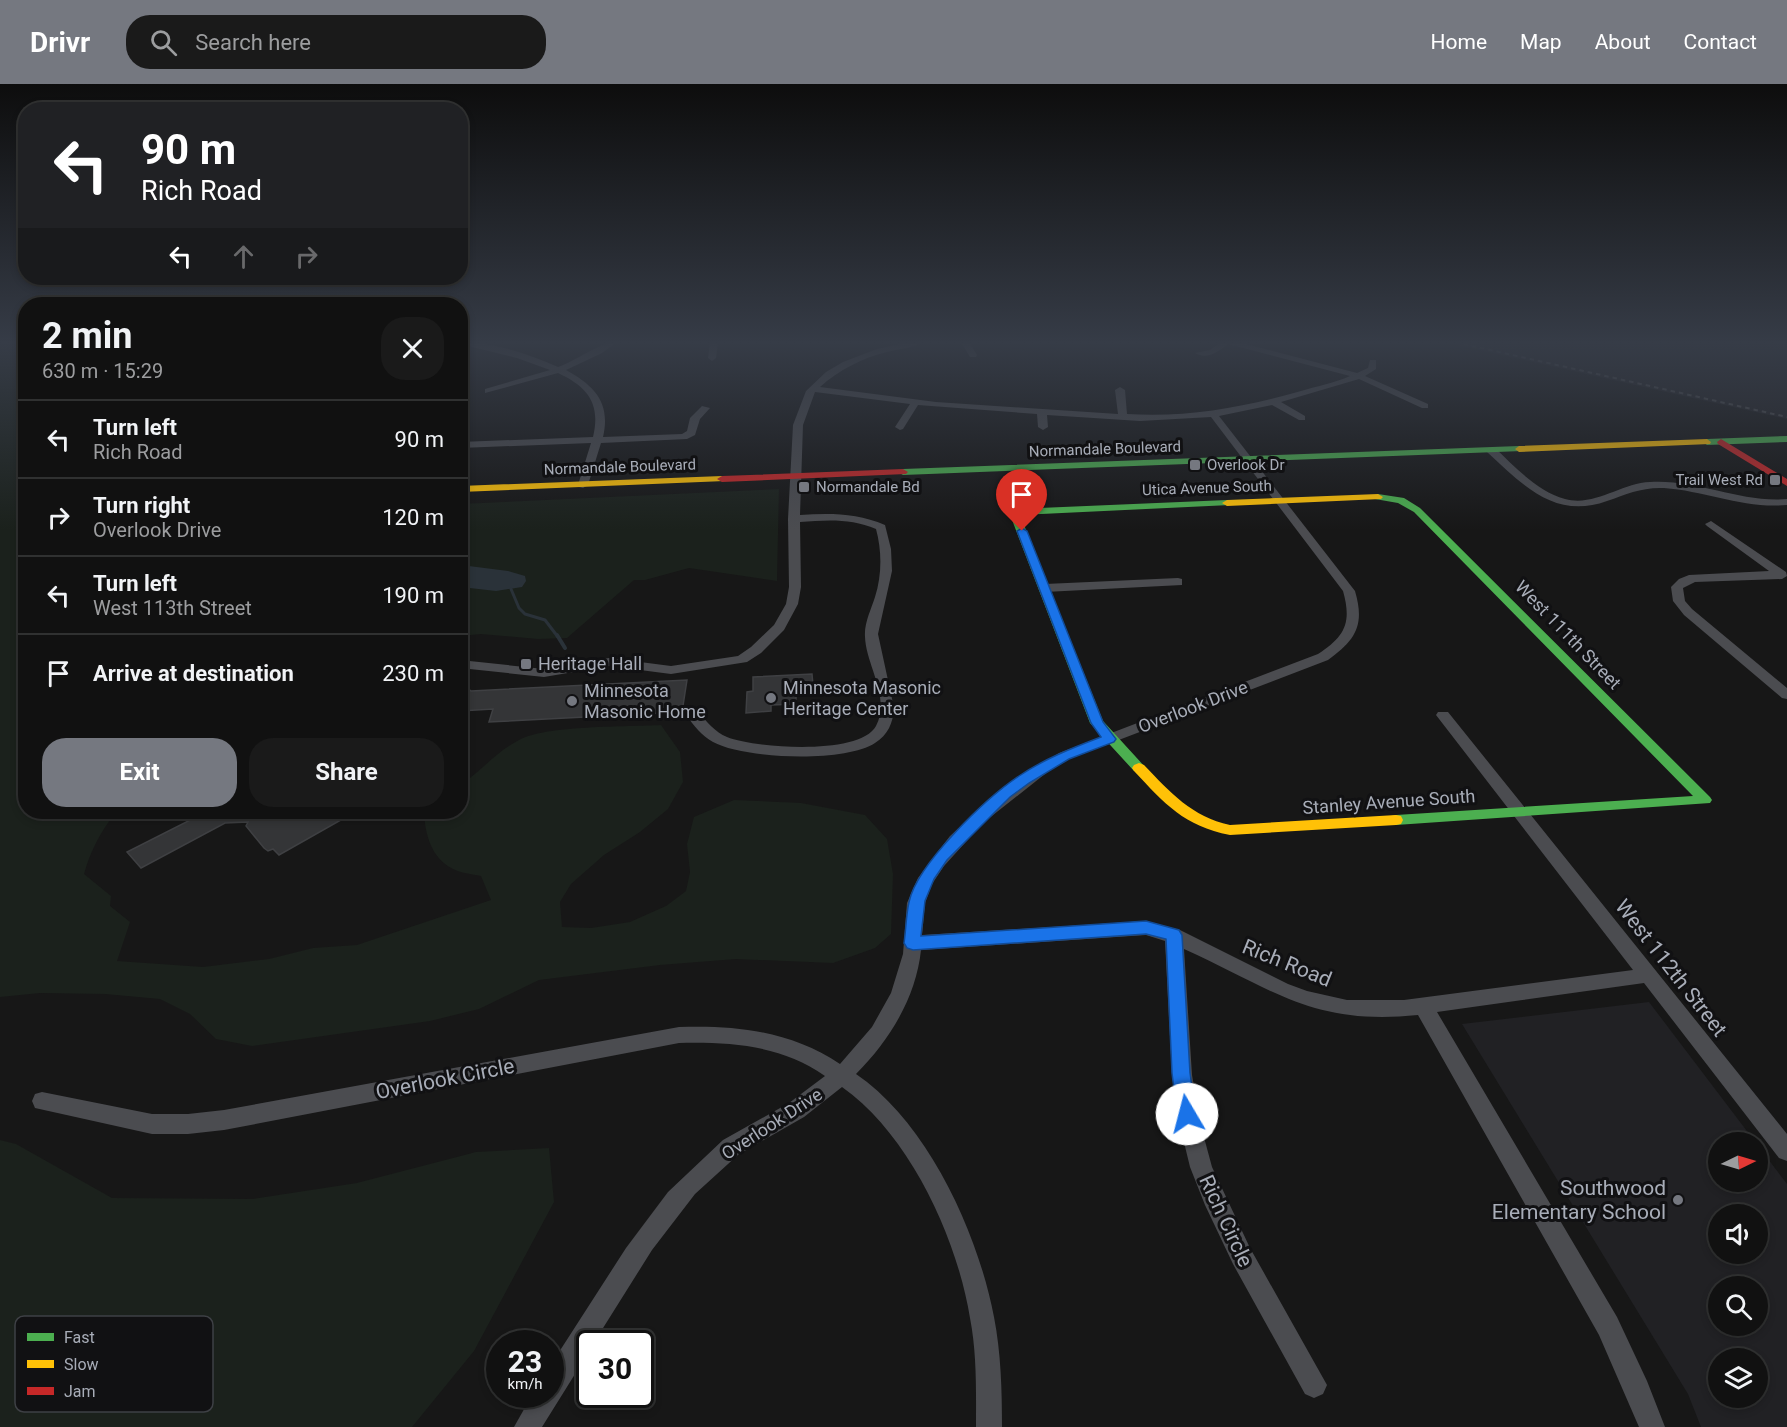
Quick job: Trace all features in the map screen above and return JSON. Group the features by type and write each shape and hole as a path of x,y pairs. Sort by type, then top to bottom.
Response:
{"street":[{"path":"583,485 602,416 598,405"},
{"path":"468,665 544,674 609,662 671,670 741,659 769,639 792,604 795,587 794,519 798,425 806,405"},
{"path":"900,427 914,405"},
{"path":"942,405 1123,417 1214,415 1261,405"},
{"path":"1122,405 1123,417"},
{"path":"1278,405 1302,418"},
{"path":"468,445 684,436 692,432 695,417 705,408"},
{"path":"1042,411 1042,427"},
{"name":"Overlook Drive","path":"564,1367 640,1247 668,1209 698,1176 729,1148 804,1106 842,1075 866,1050 887,1019 902,988 913,943 917,901 927,877 942,856 1005,794 1064,756 1303,666 1339,647 1349,634 1354,620 1354,606 1349,591 1214,415"},
{"name":"Normandale Boulevard","path":"468,489 1787,439"},
{"path":"1721,442 1787,483"},
{"path":"1491,450 1544,494 1564,502 1595,502 1628,487 1656,484 1692,488 1751,502 1787,502"},
{"name":"Utica Avenue South","path":"1014,512 1378,497 1401,500"},
{"name":"West 111th Street","path":"1401,500 1414,506 1705,800"},
{"name":"Stanley Avenue South","path":"1014,512 1097,723 1181,812 1195,822 1211,828 1230,830 1705,800"},
{"path":"694,716 710,733 722,741 770,750 797,752 839,749 863,744 880,733 888,710 871,635 884,586 886,567 886,550 881,527 865,519 845,516 794,519"},
{"path":"1711,524 1784,576"},
{"path":"1784,576 1694,578 1677,587 1676,595 1679,603 1688,612 1787,695"},
{"path":"1045,588 1178,582"},
{"name":"West 112th Street","path":"1443,715 1787,1151"},
{"name":"Rich Road","path":"913,943 1146,928 1174,935 1259,980 1293,994 1329,1005 1364,1010 1423,1006 1649,975"},
{"name":"Rich Circle","path":"1174,935 1181,1073 1187,1114 1198,1159 1218,1209 1250,1272 1314,1385"},
{"path":"1423,1006 1608,1326 1638,1390 1652,1427"},
{"name":"Overlook Circle","path":"42,1101 152,1124 188,1124 236,1118 680,1035 714,1034 749,1037 782,1045 813,1058 842,1075 878,1107 911,1146 940,1191 962,1243 979,1302 989,1368 989,1427"},
{"path":"527,1427 539,1408"}],"shaded area":[{"path":"0,405 18,405 18,819 111,819 97,841 84,874 111,896 110,906 130,922 117,961 203,967 269,959 313,948 357,945 491,900 481,876 456,870 439,859 428,837 425,819 468,819 468,780 503,750 519,740 531,735 567,729 661,725 680,752 683,782 668,809 640,832 604,855 571,884 560,902 562,927 591,928 630,922 666,906 686,891 690,872 687,844 694,817 734,800 801,803 865,815 887,839 893,874 891,934 875,948 833,963 736,959 660,965 539,980 479,1009 430,1021 252,1046 216,1039 190,1014 160,999 105,994 40,993 0,997"},
{"path":"1723,405 1787,405 1787,419"},
{"path":"779,489 777,581 689,568 645,580 634,580 567,638 468,635 468,504"},
{"path":"468,566 508,571 525,576 526,581 522,587 496,591 468,588"},
{"name":"Southwood Elementary School","path":"1649,1002 1748,1132 1708,1132 1708,1192 1768,1192 1768,1159 1787,1184 1787,1427 1701,1427 1688,1394 1462,1024"},
{"path":"0,1140 16,1144 112,1198 253,1199 357,1183 476,1152 549,1148 554,1202 474,1351 412,1427 0,1427"}],"building":[{"name":"Minnesota Masonic Heritage Center","path":"812,674 813,685 796,686 796,704 771,705 771,711 746,713 747,692 753,691 753,677"},
{"name":"Minnesota Masonic Home","path":"687,680 682,712 489,722 493,709 468,711 468,689 471,691"},
{"path":"192,819 343,819 279,855 273,849 268,851 264,848 246,826 248,822 225,823 141,868 127,852"}],"waterway":[{"path":"511,589 519,608 525,614 545,620 558,637"},
{"path":"557,635 565,648"}],"railway":[{"path":"1732,405 1787,417"}],"traffic: fast":[{"path":"1707,442 1787,439"},
{"path":"903,472 1519,449"},
{"path":"1378,497 1401,500 1417,510 1705,800 1396,820"},
{"path":"1139,768 1097,723 1014,512 1227,503"}],"traffic: slow":[{"path":"1519,449 1707,442"},
{"path":"468,489 722,479"},
{"path":"1227,503 1378,497"},
{"path":"1139,768 1179,808 1201,822 1215,827 1230,830 1396,820"}],"traffic: jam":[{"path":"1721,442 1787,483"},
{"path":"722,479 903,472"}],"place":[{"name":"Overlook Dr","path":"1195,465"},
{"name":"Trail West Rd","path":"1775,480"},
{"name":"Normandale Bd","path":"804,487"},
{"name":"Heritage Hall","path":"526,664"},
{"name":"Minnesota Masonic Heritage Center","path":"771,698"},
{"name":"Minnesota Masonic Home","path":"572,701"},
{"name":"Southwood Elementary School","path":"1678,1200"}],"route":[{"path":"1022,531 1097,723 1110,739 1064,756 1024,780 1005,794 942,856 927,877 917,901 913,943 1146,928 1174,935 1181,1073 1187,1114"}]}
